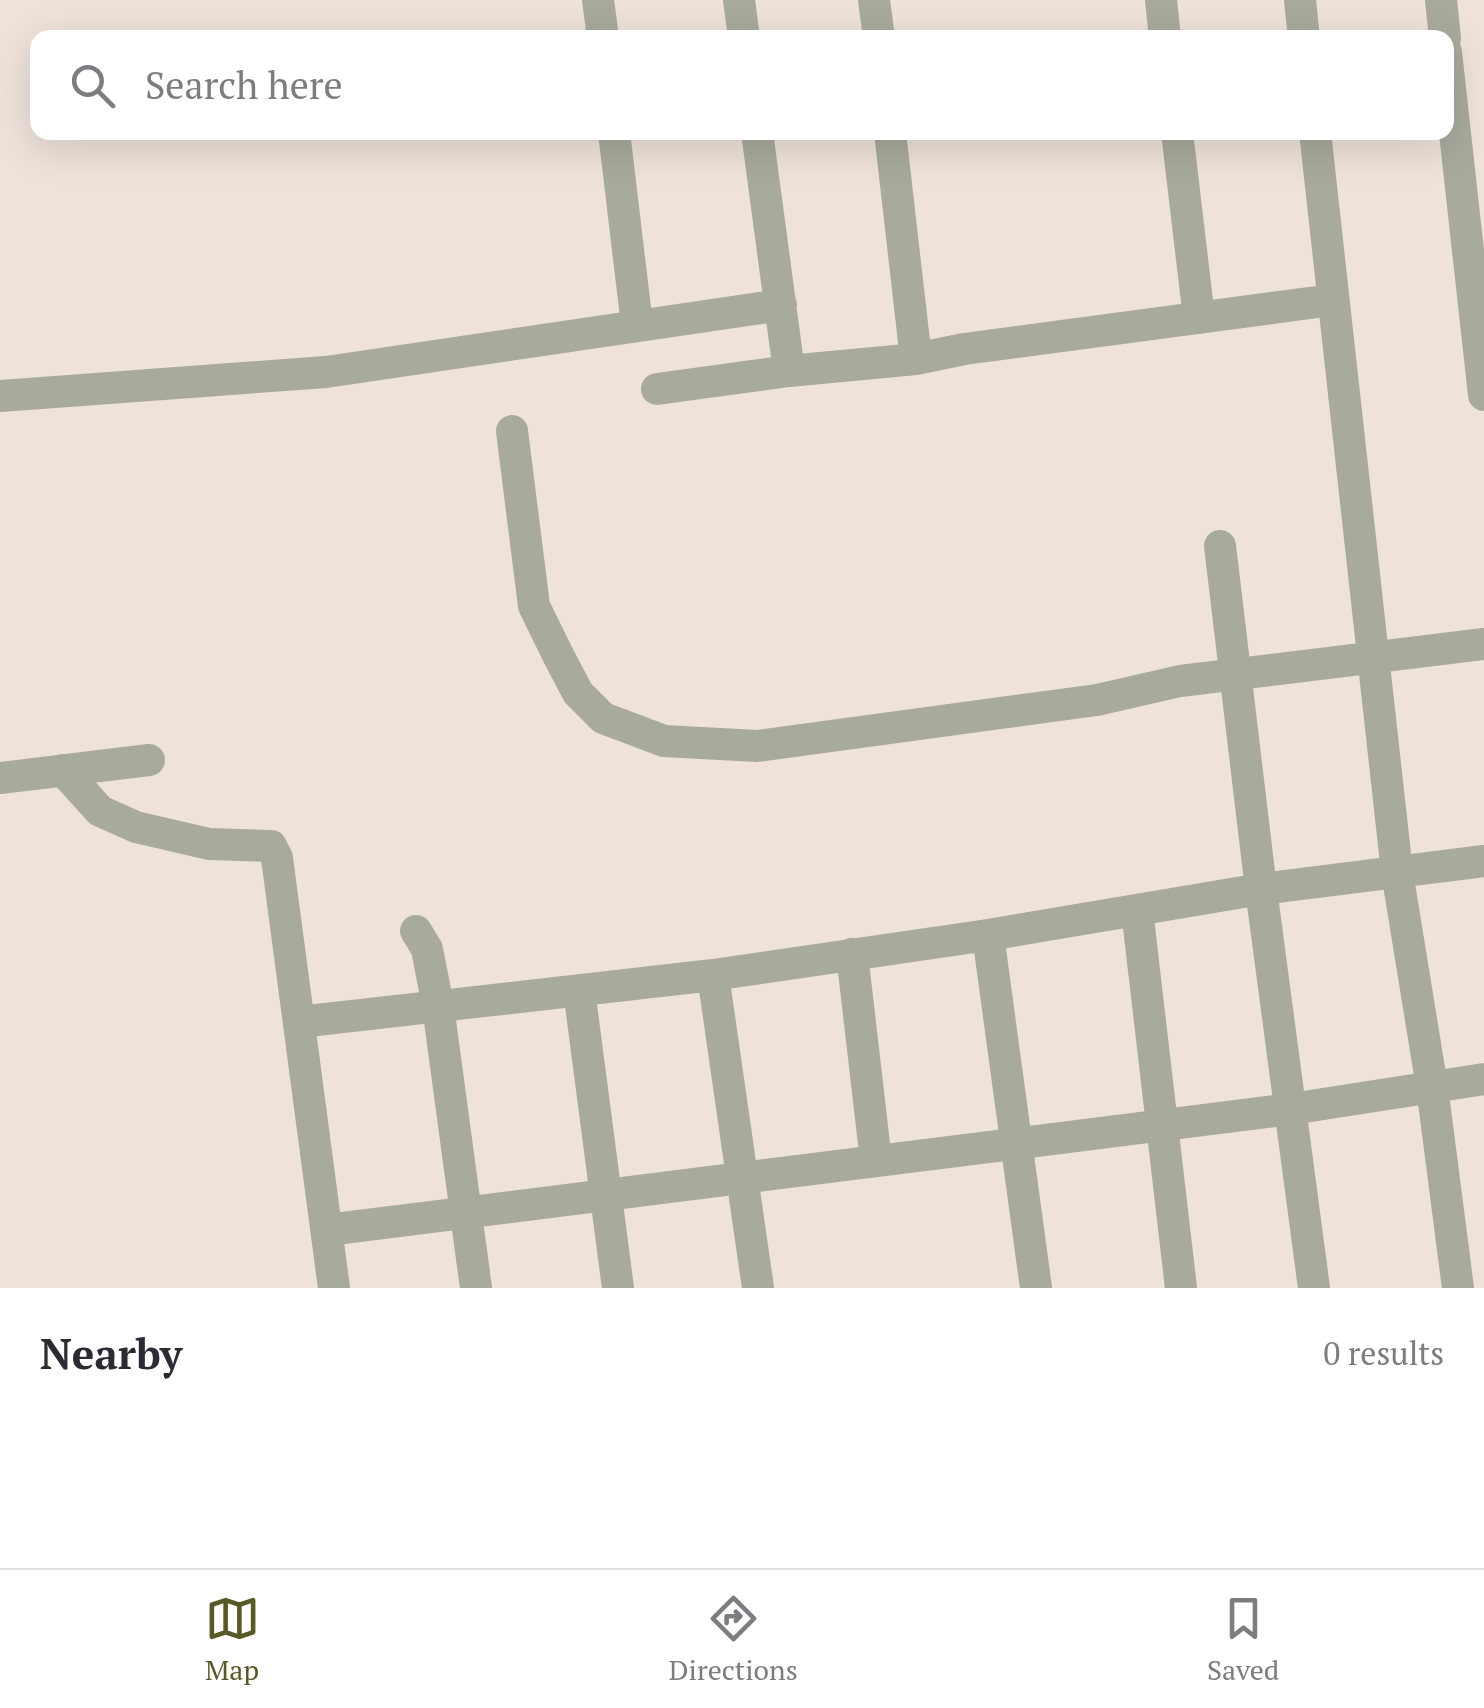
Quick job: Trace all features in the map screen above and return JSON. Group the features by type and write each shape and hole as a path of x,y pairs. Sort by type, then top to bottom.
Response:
{"street":[{"path":"598,0 602,30"},
{"path":"738,0 743,30"},
{"path":"874,0 877,30"},
{"path":"1160,0 1164,30"},
{"path":"1300,0 1303,30"},
{"path":"1441,0 1444,30"},
{"path":"1454,124 1484,395"},
{"path":"615,140 637,325"},
{"path":"758,140 790,371"},
{"path":"891,140 916,359"},
{"path":"1178,140 1200,318"},
{"path":"1315,140 1397,872 1432,1087 1458,1288"},
{"path":"657,388 916,359 964,348 1332,300"},
{"path":"0,396 326,372 780,305"},
{"path":"512,432 534,606 578,693 603,718 664,741 756,746 1097,700 1180,681 1484,644"},
{"path":"1220,546 1314,1288"},
{"path":"0,778 148,760"},
{"path":"64,770 100,811 136,828 210,844 271,846 277,858 334,1288"},
{"path":"300,1022 713,975 1261,888 1484,861"},
{"path":"1137,910 1181,1288"},
{"path":"416,931 428,949 438,1006 476,1288"},
{"path":"988,934 1036,1288"},
{"path":"852,954 876,1160"},
{"path":"713,975 758,1288"},
{"path":"579,990 618,1288"},
{"path":"326,1230 1291,1109 1484,1079"}]}
